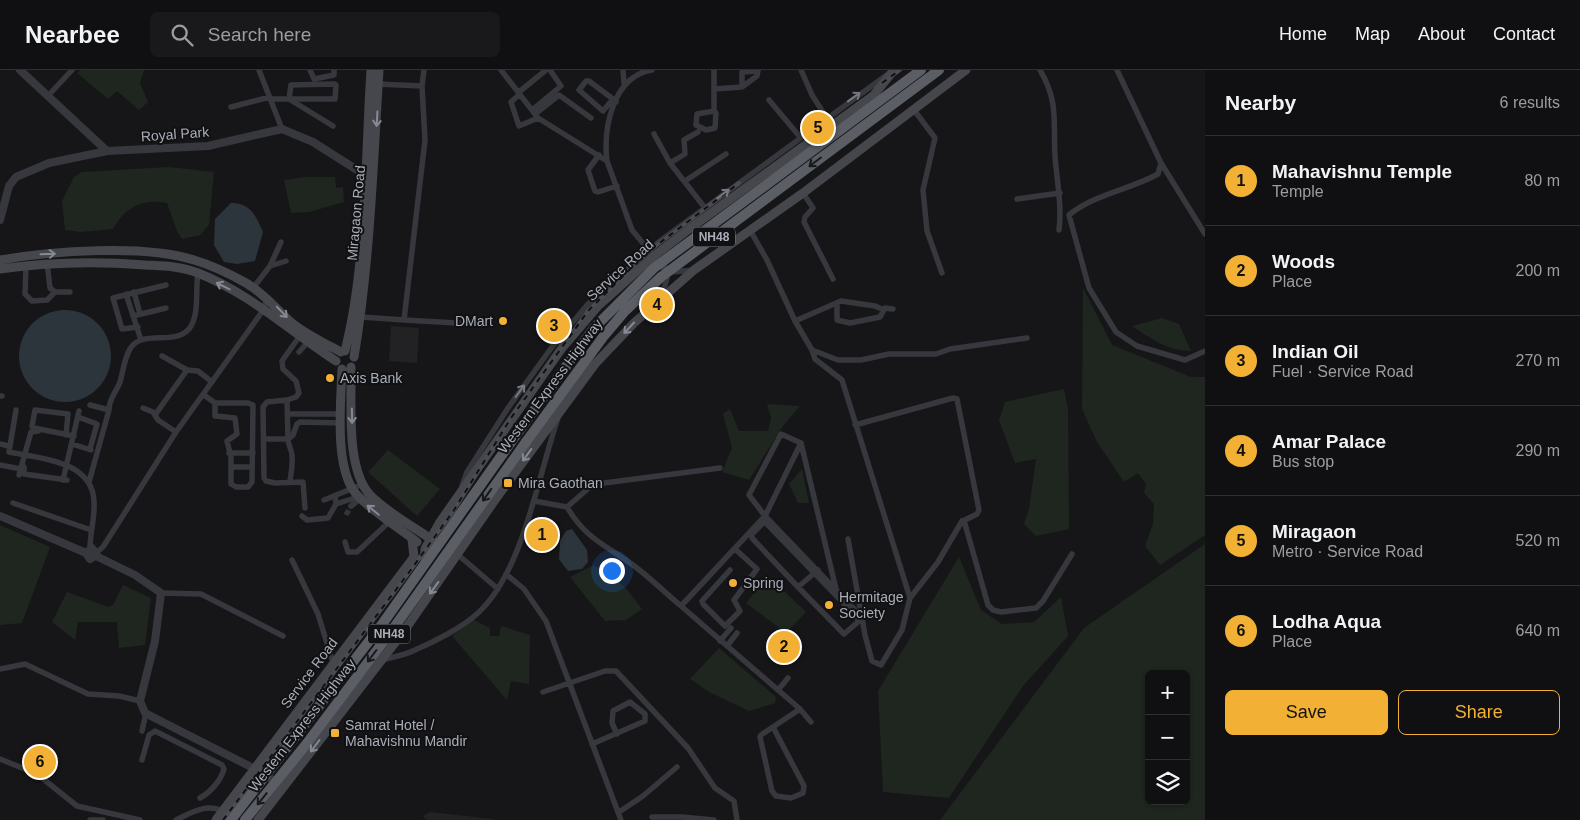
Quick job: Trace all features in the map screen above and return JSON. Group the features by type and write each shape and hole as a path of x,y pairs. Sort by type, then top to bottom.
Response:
{"highway":[{"name":"Western Express Highway","path":"231,820 383,622 594,328 617,303 654,268 921,70"},
{"name":"Western Express Highway","path":"245,820 454,552 526,442 603,337 626,311 661,277 938,70"}],"main road":[{"name":"Miragaon Road","path":"354,357 361,317 374,84 371,70"},
{"name":"Miragaon Road","path":"374,84 379,70"},
{"name":"Service Road","path":"425,562 425,549 429,538 459,493 549,360 597,307 651,253 791,149 832,126 873,96 894,70"},
{"path":"258,820 380,661 454,552 595,364 662,296 694,270 803,193 966,70"},
{"name":"Miragaon Road","path":"343,352 353,319 369,176"},
{"path":"0,260 41,254 110,251 171,255 193,259 211,266 267,297 291,322 354,357 352,368 352,434 354,453 363,484 371,496 438,545"},
{"path":"0,269 47,263 86,261 171,266 202,275 264,309 303,340 336,361 342,369 341,419 345,468 357,495 425,549"},
{"path":"202,275 211,266"},
{"path":"336,361 343,352"},
{"path":"342,369 352,368"},
{"name":"Service Road","path":"216,820 414,557 412,539"}],"street":[{"path":"20,70 107,151"},
{"path":"259,70 282,129 313,142 369,176"},
{"path":"310,70 314,79 334,75 334,70"},
{"path":"404,320 425,140 422,86 424,70"},
{"path":"501,70 535,114 607,161"},
{"path":"535,114 561,86 548,70 511,102 519,126 535,114 559,95 591,118"},
{"path":"623,70 624,83"},
{"path":"652,70 644,71 624,83 615,100 605,132 607,161 632,230 663,266 672,272 694,270"},
{"path":"714,70 714,111"},
{"path":"801,70 812,95 832,126"},
{"path":"686,226 705,208 791,149 800,137 826,117 894,70"},
{"path":"1040,70 1051,88 1056,120 1055,155 1062,209 1059,230"},
{"path":"1117,70 1160,163 1205,234"},
{"path":"47,97 69,71"},
{"path":"714,89 742,87 757,76 758,71 742,72 742,87"},
{"path":"587,81 615,100 603,110 579,90 587,81"},
{"path":"374,84 422,86"},
{"path":"231,107 270,98 290,99 335,99 336,85 291,86 290,99"},
{"path":"290,99 333,126"},
{"path":"769,100 800,137"},
{"path":"914,110 935,138 923,190 926,232 942,273"},
{"name":"Royal Park","path":"0,220 9,186 16,177 49,163 107,151 208,146 282,129"},
{"path":"670,162 685,154 684,140 698,132"},
{"path":"654,134 670,162 705,208"},
{"path":"685,181 726,154"},
{"path":"599,155 588,170 595,191 598,192 617,186"},
{"path":"1160,163 1158,174 1144,182 1083,203 1069,215 1089,288 1116,332 1137,346 1185,360 1205,351"},
{"path":"803,193 813,208 805,217 804,222 833,278"},
{"path":"1016,199 1060,193"},
{"path":"750,230 767,260 795,321 816,360 840,377 910,598"},
{"path":"253,288 270,266 281,242"},
{"path":"270,266 286,261"},
{"path":"47,263 49,286 55,292 70,292"},
{"path":"26,266 25,293 32,301 47,300 55,292"},
{"path":"662,296 667,280 663,266"},
{"path":"92,552 91,530 94,501 89,482 109,410 109,402 117,389 130,348 141,340 176,336 190,328 202,275"},
{"path":"138,327 122,329 113,300 126,294 166,285"},
{"path":"134,292 140,314"},
{"path":"126,294 141,340"},
{"path":"92,552 103,547 176,432 264,309 267,297"},
{"path":"795,321 844,301 875,306 884,310"},
{"path":"837,303 837,320 846,324 880,318 886,307 893,309"},
{"path":"133,316 166,308"},
{"path":"361,317 474,324"},
{"path":"812,350 838,360 861,360 889,354 936,354 950,349 1027,338"},
{"path":"299,352 303,340"},
{"path":"303,340 282,361 283,369 296,381 300,393 296,397 287,400 264,404 264,478 266,481 275,484 290,482 304,484 305,508"},
{"path":"162,356 187,370 198,371 212,382"},
{"path":"155,415 187,370"},
{"path":"204,395 215,404 248,403 253,405 251,485 236,487 231,484 228,441 237,434 235,418 216,416 215,404"},
{"path":"848,539 872,661 880,665 902,630 910,598 938,562 959,524 977,514 979,510 957,399 953,398 855,425"},
{"path":"287,400 288,446 292,452 293,470 290,482"},
{"path":"90,405 109,410"},
{"path":"143,408 176,432"},
{"path":"8,448 16,410"},
{"path":"66,435 68,414 35,410 33,428 66,435 90,450 97,452"},
{"path":"380,661 414,651 466,622 478,613 498,589 506,574 534,501 560,411"},
{"path":"25,455 23,474 47,479 65,480 79,414 97,424 90,450"},
{"path":"288,414 341,419"},
{"path":"264,440 288,439 293,435 295,427 300,422 341,419"},
{"path":"0,465 20,472 33,430 73,440"},
{"path":"801,443 780,434 749,494 765,516 816,572 859,620 846,633 842,633 752,538 752,534 763,523 816,572 836,589 854,610 862,614"},
{"path":"681,606 765,516 801,443"},
{"path":"801,443 836,589"},
{"path":"0,444 25,455 67,464 89,482"},
{"path":"229,453 253,453"},
{"path":"231,467 252,467"},
{"path":"567,508 590,488 604,483 720,468"},
{"path":"351,506 363,484"},
{"path":"324,500 335,496 357,495"},
{"path":"336,504 357,495"},
{"path":"302,516 307,520 325,520 330,516 336,504 335,496"},
{"path":"534,501 567,508 575,521 591,538 638,569 800,709 811,722"},
{"path":"13,503 91,530"},
{"path":"0,516 92,552 135,575 160,593 200,594 283,636"},
{"path":"963,521 988,605 998,611 1030,609 1040,605 1072,554"},
{"path":"345,542 348,552 357,552 368,544 389,522"},
{"path":"730,570 702,601 725,626 740,611 734,600 757,569 735,549"},
{"path":"454,552 498,589"},
{"path":"292,560 318,614 333,663"},
{"path":"798,587 816,572"},
{"path":"506,574 524,589 546,621 621,820"},
{"path":"160,593 155,641 140,700 146,713 255,769 276,782"},
{"path":"720,641 731,628"},
{"path":"727,646 737,634"},
{"path":"0,669 24,664 88,694 119,696 140,700"},
{"path":"544,692 605,671 616,671 688,748 715,788 734,801 737,820"},
{"path":"778,690 788,678"},
{"path":"592,744 617,734 645,721 645,714 633,703 626,702 613,711 612,723 617,734"},
{"path":"773,727 804,786 803,793 791,798 776,796 772,792 760,738 773,727 800,709"},
{"path":"142,731 146,713"},
{"path":"142,760 149,735 155,731 222,765 224,769 212,789 200,798"},
{"path":"188,748 193,738"},
{"path":"0,759 37,774 77,806 140,820"},
{"path":"619,812 677,767"},
{"path":"176,820 192,812 208,808 222,811"},
{"path":"652,818 682,817 714,820"},
{"path":"90,820 103,820"}],"shaded area":[{"path":"81,70 144,70 140,83 148,102 139,110 117,91 108,99 77,73"},
{"path":"169,167 214,172 209,225 200,235 182,239 177,231 167,203 158,202 142,203 135,206 123,215 113,229 81,232 65,230 62,201 74,177 81,172"},
{"path":"304,177 335,177 336,188 343,187 344,202 309,212 291,213 284,180"},
{"path":"231,203 248,208 255,216 263,232 255,261 237,264 224,262 214,245 215,219"},
{"path":"1083,288 1112,345 1191,377 1205,377 1205,535 1160,565 1145,546 1153,524 1154,504 1144,493 1146,484 1138,473 1124,482 1097,442 1082,409"},
{"path":"56,310 74,310 91,317 104,330 111,347 111,365 104,382 91,395 74,402 56,402 39,395 26,382 19,365 19,347 26,330 39,317"},
{"path":"1162,318 1179,324 1191,351 1167,347 1132,326"},
{"path":"391,326 419,328 417,363 389,361"},
{"path":"1064,389 1068,409 1069,529 1036,536 1024,524 1029,509 1036,459 1015,463 999,420 1005,402"},
{"path":"767,404 800,406 783,426 749,480 722,472 732,448 723,414 730,409 739,431 768,431 771,418"},
{"path":"388,450 440,489 417,516 368,472"},
{"path":"802,469 809,503 798,503 789,484"},
{"path":"0,525 50,547 22,623 0,625"},
{"path":"572,529 587,550 588,562 582,569 568,571 559,559 560,541 566,531"},
{"path":"1205,544 1205,820 940,820 1084,628"},
{"path":"959,557 981,610 1002,624 1034,622 1061,597 1068,636 1023,686 949,798 883,792 878,691"},
{"path":"594,565 625,587 642,609 626,620 605,621 570,577"},
{"path":"768,576 806,612 786,633 746,603"},
{"path":"123,585 151,598 145,645 119,648 117,622 78,622 75,640 52,622 67,592 108,607 113,605"},
{"path":"474,620 490,628 490,636 499,636 501,626 530,635 529,684 511,681 507,700 452,636"},
{"path":"719,648 776,697 775,703 749,711 709,692 690,679"},
{"path":"430,812 493,820 426,820 423,816"}],"tunnel":[{"path":"346,515 351,506"}],"railway":[{"path":"882,83 900,70"},
{"path":"223,820 454,510 511,418 588,311 645,254 739,183"}],"place":[{"name":"Miragaon","path":"818,128"},
{"name":"Amar Palace","path":"657,305"},
{"name":"DMart","path":"503,321"},
{"name":"Indian Oil","path":"554,326"},
{"name":"Axis Bank","path":"330,378"},
{"name":"Mira Gaothan","path":"508,483"},
{"name":"Mahavishnu Temple","path":"542,535"},
{"name":"Spring","path":"733,583"},
{"name":"Hermitage Society","path":"829,605"},
{"name":"Woods","path":"784,647"},
{"name":"Samrat Hotel / Mahavishnu Mandir","path":"335,733"},
{"name":"Lodha Aqua","path":"40,762"}]}
